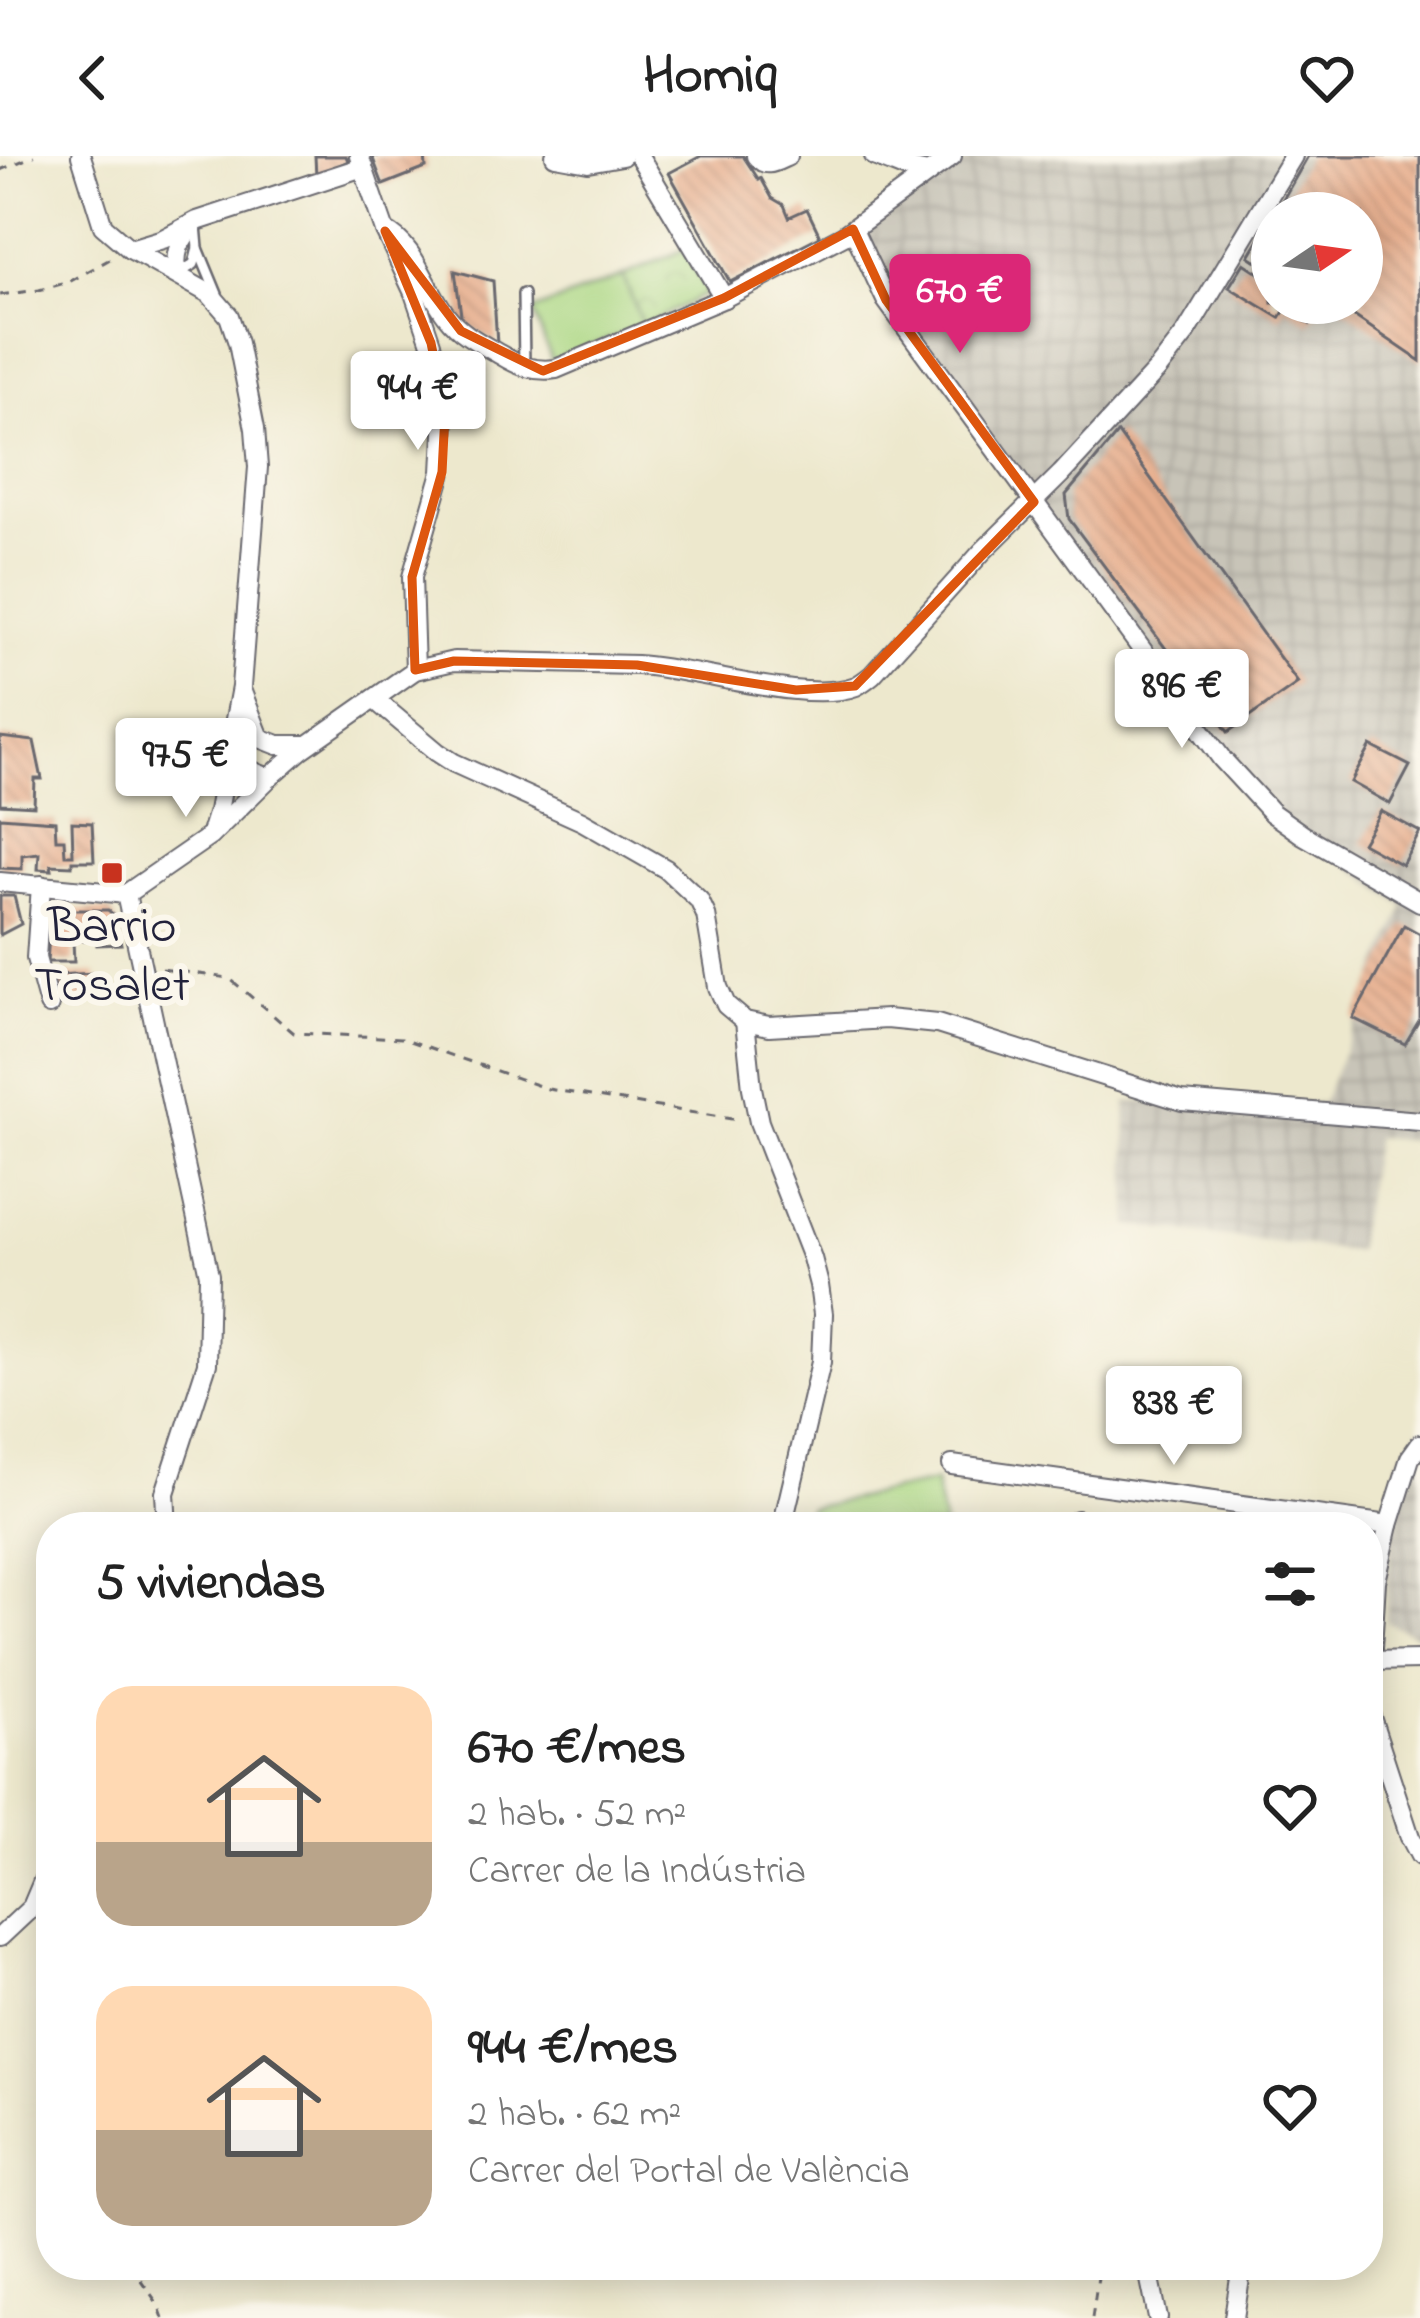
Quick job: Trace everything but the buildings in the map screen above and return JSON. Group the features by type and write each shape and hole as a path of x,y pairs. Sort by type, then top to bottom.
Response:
{"street":[{"path":"81,156 103,226 130,249 196,284 221,304 234,328 258,451 241,687 210,836"},
{"path":"555,156 588,162 622,156"},
{"path":"639,156 724,298"},
{"path":"756,156 764,164 788,156"},
{"path":"874,156 928,173"},
{"path":"385,231 401,242 461,331 524,367 544,370 568,366 724,298 853,229 952,156"},
{"path":"0,881 126,894 210,836 308,745 415,670 454,661 665,667 796,691 855,686 872,675 982,551 1158,369 1186,333 1293,156"},
{"path":"130,249 361,162 431,343 445,414 442,472 412,577 415,670"},
{"path":"177,274 176,251 196,221"},
{"path":"853,229 886,300 1222,759 1272,813 1420,902"},
{"path":"241,687 270,776"},
{"path":"374,699 454,763 582,821 666,869 699,900 706,915 718,987 727,1005 745,1021 769,1026 887,1019 937,1024 1182,1101 1420,1121"},
{"path":"230,734 244,764 254,774 270,776"},
{"path":"260,738 278,745 308,745"},
{"path":"41,885 36,958 49,1005"},
{"path":"126,894 208,1275 207,1364 165,1493 166,1512"},
{"path":"745,1021 759,1122 812,1258 823,1314 821,1362 786,1512"},
{"path":"1383,1545 1417,1457"},
{"path":"952,1466 1293,1512"},
{"path":"1383,1524 1389,1525"},
{"path":"1383,1661 1420,1660"},
{"path":"1383,1756 1420,1856"},
{"path":"0,1937 36,1898"},
{"path":"1151,2280 1158,2318"},
{"path":"1234,2318 1240,2280"}],"lane":[{"path":"196,221 198,248 221,304"},
{"path":"177,274 194,264 198,248"},
{"path":"523,294 524,367"}],"path":[{"path":"0,170 34,156"},
{"path":"0,295 69,282 130,249"},
{"path":"142,967 229,978 294,1034 402,1038 548,1089 759,1122"},
{"path":"32,1907 36,1918"},
{"path":"141,2280 163,2318"},
{"path":"1092,2318 1098,2280"}],"highlighted area":[{"path":"853,229 886,300 1034,502 855,686 796,690 637,665 454,661 415,670 412,577 442,472 445,414 431,343 385,231 461,331 543,371 724,298"}],"shaded area":[{"path":"974,156 1420,156 1420,1141 1375,1137 1356,1251 1129,1226 1126,1102 1322,1103 1404,906 1262,804 911,337 862,235"},
{"path":"1420,1427 1420,1637 1386,1622 1397,1462"}],"green space":[{"path":"685,249 708,293 643,326 623,276"},
{"path":"623,276 643,326 552,361 533,311"},
{"path":"935,1482 941,1512 810,1512 809,1508"}],"place":[{"name":"Barrio Tosalet","path":"112,873"}]}
